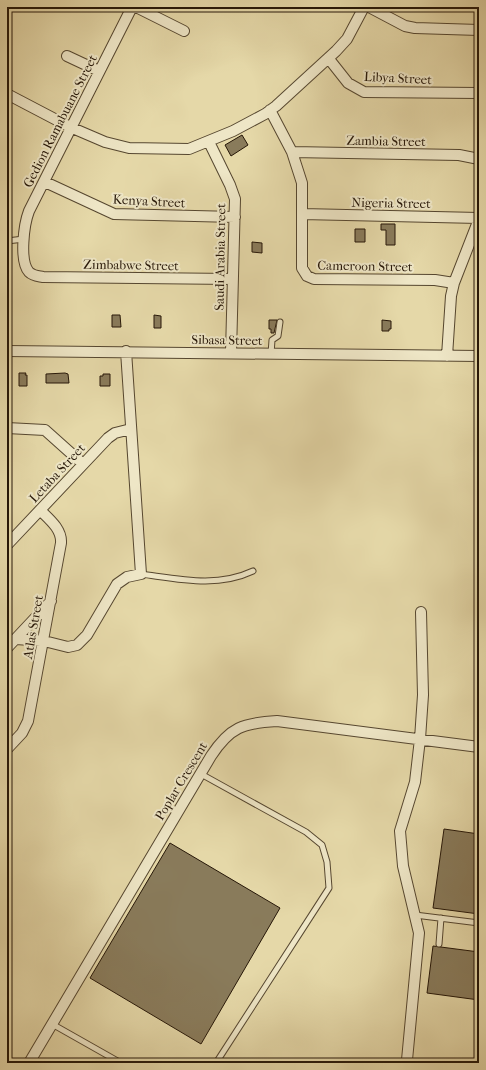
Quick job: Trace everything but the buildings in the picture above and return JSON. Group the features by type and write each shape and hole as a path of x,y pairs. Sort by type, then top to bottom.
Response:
{"street":[{"name":"Gedion Ramabuane Street","path":"30,273 25,262 24,239 27,217 70,127 132,7"},
{"path":"136,7 184,31"},
{"path":"7,94 70,127 105,142 129,148 189,149 209,142 270,110 329,59 347,39 364,7"},
{"path":"369,7 405,26 415,28 479,30"},
{"path":"67,56 99,71"},
{"name":"Libya Street","path":"329,59 348,83 364,92 479,93"},
{"name":"Cameroon Street","path":"270,110 292,152 302,184 303,273 310,278 435,280 454,283"},
{"name":"Saudi Arabia Street","path":"209,142 230,185 235,199 231,353"},
{"name":"Zambia Street","path":"292,152 454,155 479,159"},
{"name":"Kenya Street","path":"45,182 114,214 235,217"},
{"name":"Nigeria Street","path":"302,214 479,218"},
{"path":"447,356 449,308 454,283 479,218"},
{"name":"Zimbabwe Street","path":"30,273 43,277 233,279"},
{"path":"16,639 73,647 81,642 87,635 117,584 127,577 141,574 126,351"},
{"name":"Sibasa Street","path":"7,352 126,351 479,356"},
{"path":"7,428 45,430 83,464"},
{"name":"Letaba Street","path":"7,545 108,438 115,433 131,429"},
{"name":"Atlas Street","path":"7,749 22,733 28,721 44,642 62,539 56,526 40,510"},
{"path":"7,648 51,600"},
{"path":"407,1060 419,944 415,915 402,866 400,830 415,782 420,739 424,695 421,612"},
{"name":"Poplar Crescent","path":"28,1063 222,740 242,726 256,722 277,721 479,747"}],"lane":[{"path":"7,241 24,239"},
{"path":"271,354 272,340 278,336 280,322"},
{"path":"141,574 215,581 242,576 253,571"},
{"path":"201,774 306,832 322,845 327,862 329,888 216,1063"},
{"path":"415,915 479,923"},
{"path":"439,944 442,918"},
{"path":"52,1024 121,1063"}]}
